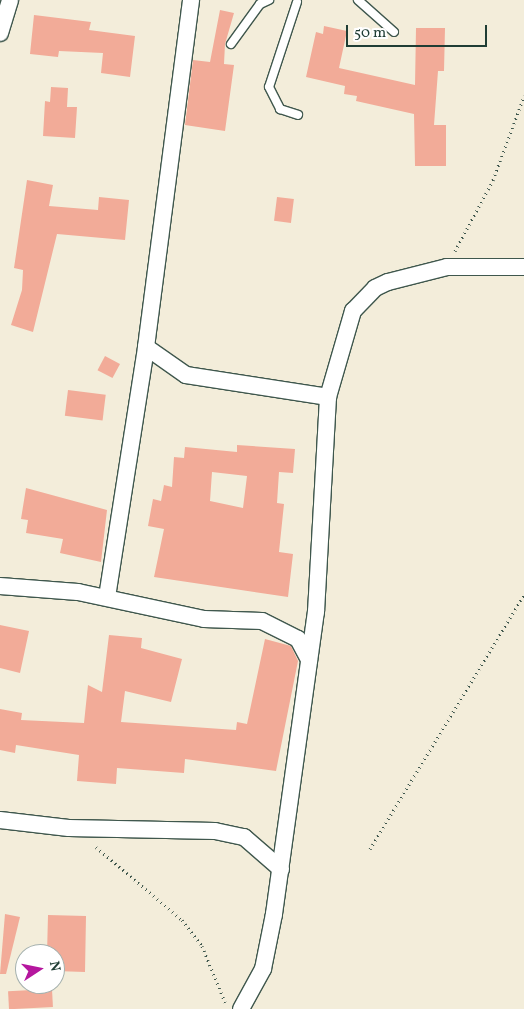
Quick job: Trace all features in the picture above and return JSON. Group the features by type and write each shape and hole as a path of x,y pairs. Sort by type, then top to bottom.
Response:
{"street":[{"path":"0,33 10,0"},
{"path":"107,597 146,347 190,0"},
{"path":"241,1009 263,969 281,869 309,660 328,397 352,311 381,284 448,267 524,267"},
{"path":"146,347 186,375 328,397"},
{"path":"0,586 107,597 204,619 262,621 298,639 309,660"},
{"path":"0,820 69,828 215,831 244,837 281,869"}],"lane":[{"path":"231,44 260,4 269,0"},
{"path":"296,0 269,87 280,108 298,115"},
{"path":"358,0 394,32"}],"path":[{"path":"448,267 493,180 524,96"},
{"path":"370,849 524,595"},
{"path":"69,828 157,895 182,920 202,946 228,1009"}],"building":[{"path":"220,10 234,13 225,44 224,64 234,65 225,131 185,125 193,60 210,62"},
{"path":"34,15 91,22 89,30 135,36 130,77 101,73 103,53 59,51 58,57 30,54"},
{"path":"324,26 347,31 339,68 415,85 416,28 445,28 444,71 438,71 434,125 446,125 446,166 415,166 414,114 356,101 357,96 344,94 345,86 306,77 316,32 323,34"},
{"path":"51,87 68,88 67,107 77,107 75,138 43,136 45,101 50,102"},
{"path":"27,180 53,185 49,206 98,210 99,197 129,200 125,240 57,234 33,332 11,325 22,290 23,270 14,268"},
{"path":"277,197 294,199 291,223 274,221"},
{"path":"105,356 120,364 112,378 97,370"},
{"path":"68,390 106,395 103,420 65,416"},
{"path":"237,445 295,449 293,473 279,472 277,503 284,504 279,552 293,554 288,597 154,577 164,529 148,526 153,499 161,501 164,485 172,487 174,457 184,458 185,447 237,452","holes":["212,472 247,476 243,508 210,501"]},
{"path":"26,488 107,510 101,562 60,553 63,539 26,533 28,520 21,519"},
{"path":"0,625 29,631 20,673 0,668"},
{"path":"109,635 142,638 141,648 182,659 171,702 125,691 121,722 236,730 237,722 247,724 265,639 291,646 298,661 276,771 185,759 184,773 117,768 116,784 77,781 79,755 16,745 15,753 0,750 0,709 22,713 21,720 84,723 88,685 102,692"},
{"path":"5,914 20,917 6,974 0,974"},
{"path":"48,915 86,916 85,972 65,971 65,944 47,944"},
{"path":"8,991 15,991 15,994 52,994 53,1007 9,1009"}]}
